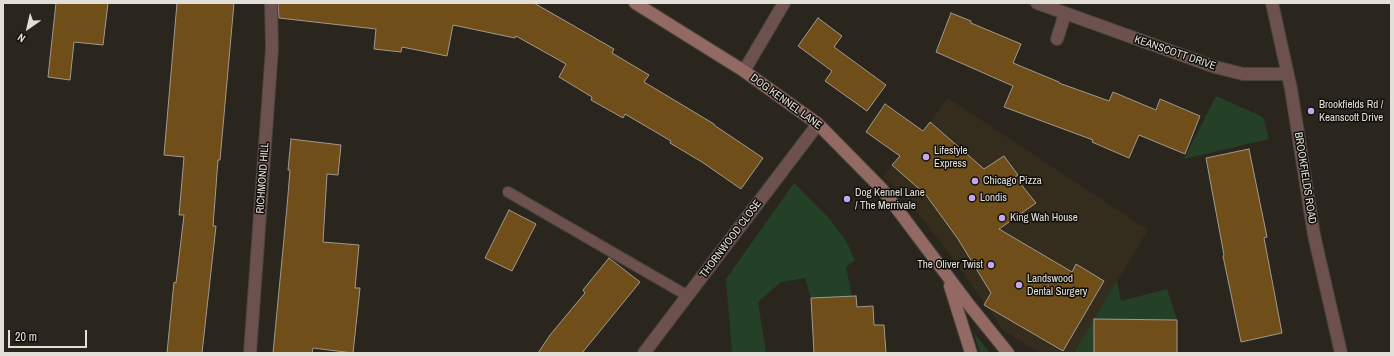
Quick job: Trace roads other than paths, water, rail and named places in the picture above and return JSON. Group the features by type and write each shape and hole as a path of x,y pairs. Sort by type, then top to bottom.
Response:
{"main road":[{"name":"DOG KENNEL LANE","path":"635,3 744,71 818,124 882,189 987,329 1008,353"},
{"name":"DOG KENNEL LANE","path":"942,269 952,289 971,353"}],"street":[{"name":"RICHMOND HILL","path":"250,353 272,48 271,3"},
{"path":"744,71 784,3"},
{"name":"KEANSCOTT DRIVE","path":"1037,3 1215,67 1243,74 1287,74"},
{"name":"BROOKFIELDS ROAD","path":"1272,3 1287,74 1314,235 1341,353"},
{"path":"1056,39 1065,14"},
{"name":"THORNWOOD CLOSE","path":"644,353 818,124"}],"lane":[{"path":"508,192 688,296"}],"place":[{"name":"Brookfields Rd / Keanscott Drive","path":"1311,111"},
{"name":"Lifestyle Express","path":"926,157"},
{"name":"Chicago Pizza","path":"975,181"},
{"name":"Londis","path":"972,198"},
{"name":"Dog Kennel Lane / The Merrivale","path":"847,199"},
{"name":"King Wah House","path":"1002,218"},
{"name":"The Oliver Twist","path":"991,265"},
{"name":"Landswood Dental Surgery","path":"1019,285"}]}
